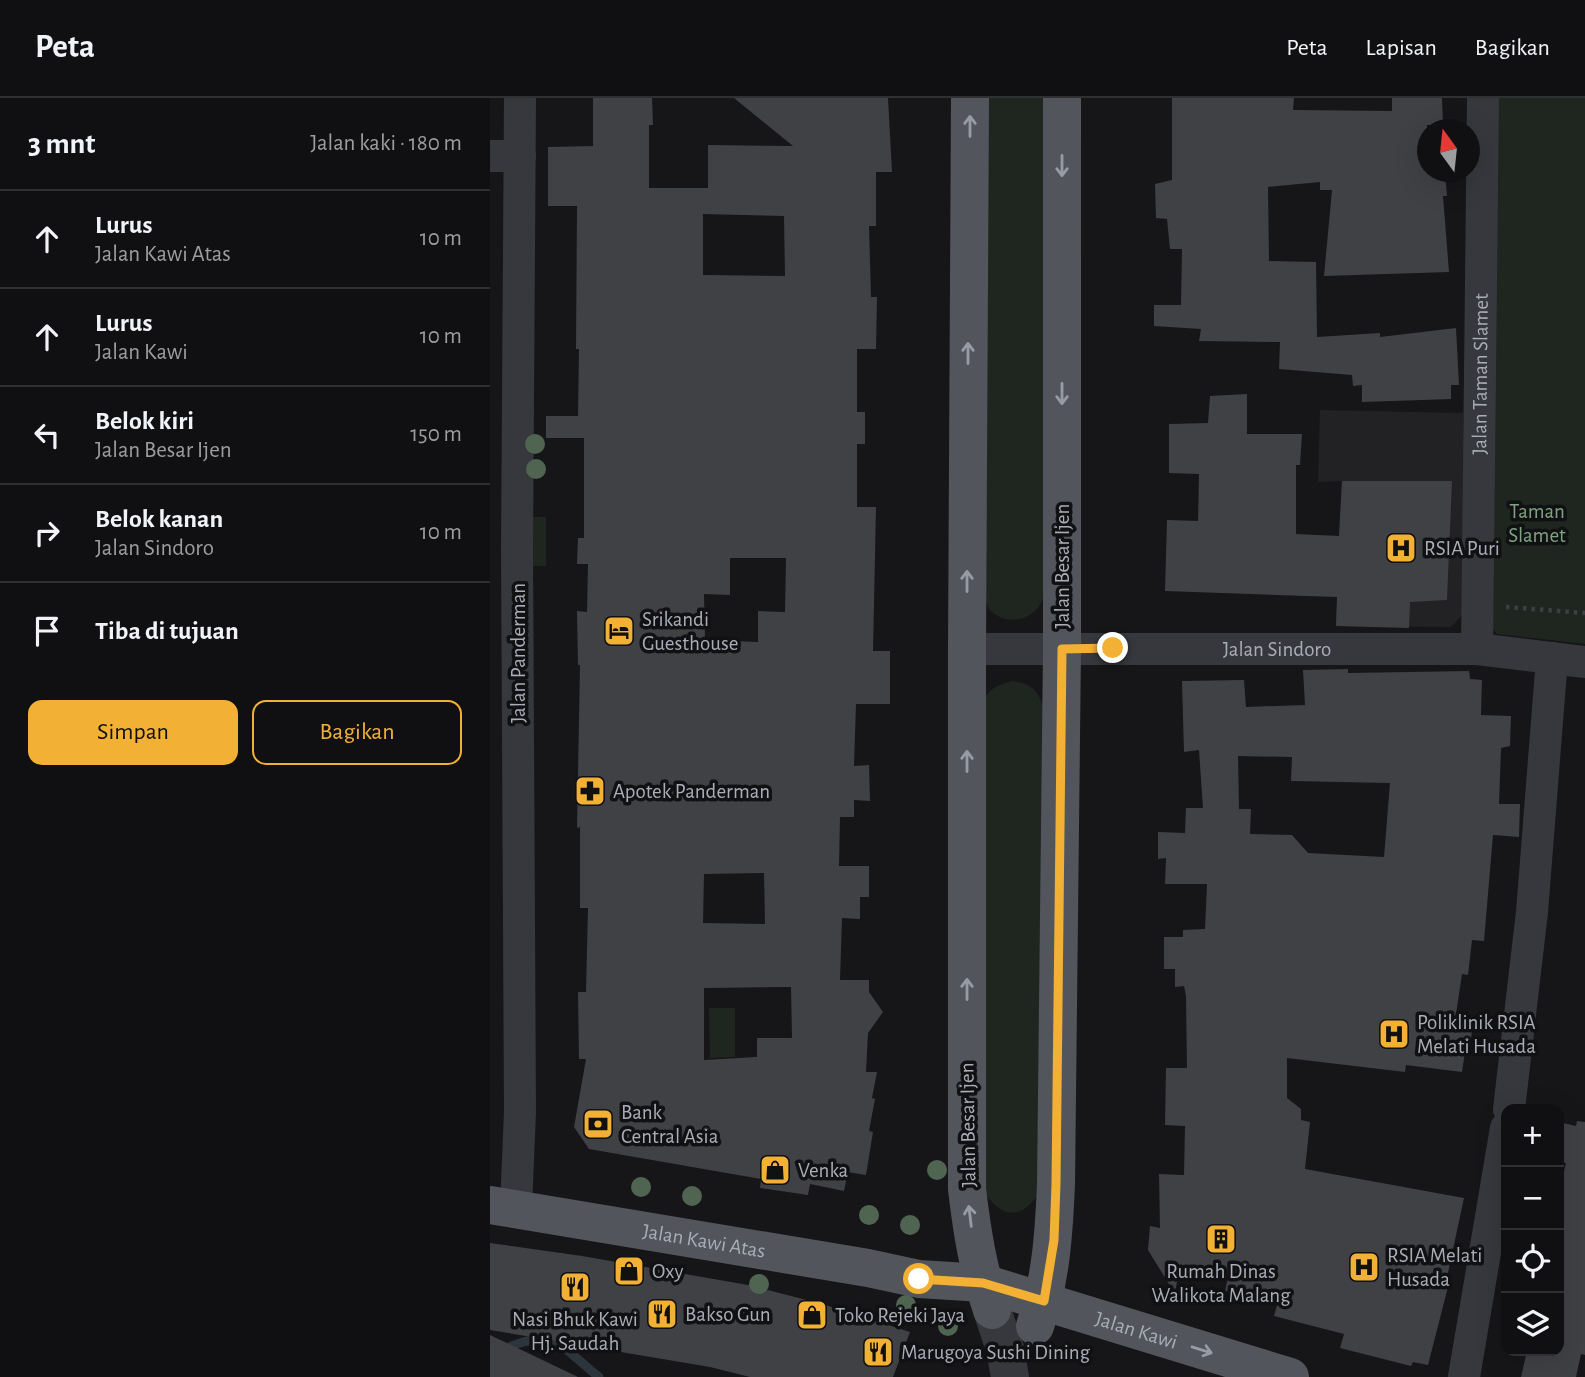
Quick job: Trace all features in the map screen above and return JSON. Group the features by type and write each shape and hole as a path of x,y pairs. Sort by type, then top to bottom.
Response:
{"main road":[{"name":"Jalan Besar Ijen","path":"970,98 967,1189 973,1236 988,1296"},
{"name":"Jalan Besar Ijen","path":"1039,1313 1054,1240 1056,1184 1062,649 1062,98"},
{"name":"Jalan Kawi Atas","path":"503,1206 919,1279 988,1296"},
{"name":"Jalan Kawi","path":"988,1296 1039,1313 1200,1377"},
{"name":"Jalan Kawi","path":"1039,1313 1290,1377"}],"street":[{"name":"Jalan Panderman","path":"503,1206 520,1112 504,786 505,156 520,98"},
{"name":"Jalan Taman Slamet","path":"1477,649 1483,98"},
{"name":"Jalan Sindoro","path":"967,649 1477,649 1585,662"},
{"path":"1510,1104 1532,912 1552,659"},
{"path":"1464,1377 1501,1158"},
{"path":"988,1296 1006,1349 1010,1375"},
{"path":"1010,1375 1039,1313"}],"path":[{"path":"1477,604 1585,613"}],"shaded area":[{"name":"RSIA Puri","path":"1320,410 1463,413 1463,614 1451,627 1336,626 1342,481 1318,482"}],"green space":[{"path":"981,98 1047,98 1044,592 1042,602 1036,610 1015,620 993,613 988,607 983,590"},
{"name":"Taman Slamet","path":"1496,98 1585,98 1585,644 1497,634 1487,622"},
{"path":"530,517 546,517 546,566 529,566"},
{"path":"1013,681 1034,689 1044,710 1037,1196 1029,1205 1014,1213 1000,1209 982,1187 984,698 997,686"},
{"path":"709,1008 735,1008 735,1057 710,1058"}],"building":[{"path":"593,98 652,98 649,188 708,188 708,145 793,146 734,98 888,98 892,172 876,172 876,226 869,226 871,297 877,297 876,349 857,349 857,412 865,412 865,444 857,444 857,507 876,507 873,651 890,651 890,704 856,704 854,766 869,765 870,801 854,800 854,817 840,817 839,866 869,866 869,897 860,897 860,919 842,918 840,980 869,980 869,992 883,1012 868,1033 866,1072 877,1072 869,1131 873,1132 866,1175 848,1172 844,1191 810,1184 808,1195 760,1188 761,1179 589,1149 574,1127 586,1059 579,1059 578,992 586,992 588,908 580,908 580,827 577,828 580,665 577,611 587,612 588,564 577,564 578,538 584,538 584,438 546,438 546,416 578,416 579,349 576,349 577,206 548,206 548,147 593,146","holes":["703,214 784,216 785,276 703,275","730,558 786,558 785,612 758,611 758,642 705,640 704,594 730,595","764,873 765,924 703,923 704,874","791,987 792,1038 757,1038 757,1057 704,1060 704,988"]},
{"path":"1172,98 1294,98 1293,110 1392,111 1392,98 1442,98 1443,119 1417,119 1417,182 1446,182 1447,196 1443,196 1449,272 1324,276 1332,190 1320,190 1320,182 1268,187 1269,261 1316,262 1317,337 1380,333 1380,337 1456,328 1459,385 1451,385 1451,399 1362,402 1362,385 1353,386 1352,375 1279,369 1280,342 1199,341 1201,329 1154,326 1154,305 1181,305 1182,249 1170,249 1167,219 1156,218 1155,184 1172,180"},
{"path":"1247,394 1247,434 1302,434 1300,465 1296,465 1296,534 1339,536 1342,481 1452,481 1447,600 1410,602 1409,628 1336,626 1337,597 1165,591 1167,520 1198,521 1199,474 1169,473 1169,424 1208,423 1210,396"},
{"path":"1348,669 1348,673 1469,671 1470,679 1482,680 1481,715 1511,716 1510,746 1501,748 1499,804 1520,804 1519,837 1493,835 1484,941 1472,940 1468,975 1462,974 1455,1021 1473,1023 1470,1046 1466,1045 1462,1072 1406,1065 1405,1072 1287,1058 1287,1098 1301,1109 1301,1120 1310,1122 1305,1169 1464,1198 1446,1282 1449,1283 1428,1365 1413,1362 1411,1366 1340,1348 1344,1334 1274,1316 1278,1302 1225,1291 1228,1278 1179,1268 1175,1294 1148,1250 1150,1226 1160,1228 1159,1174 1184,1175 1185,1126 1165,1125 1166,1068 1187,1068 1186,996 1184,986 1175,987 1175,969 1164,969 1164,937 1183,937 1183,930 1205,929 1207,884 1165,884 1166,858 1158,859 1158,832 1185,833 1186,808 1203,808 1199,750 1184,752 1182,681 1244,680 1246,707 1305,705 1303,670","holes":["1238,756 1292,757 1291,781 1390,783 1384,857 1308,853 1292,835 1250,834 1251,809 1239,809"]},
{"path":"1577,1121 1585,1122 1585,1355 1581,1354 1576,1377 1521,1377 1526,1356 1564,1356 1564,1123 1576,1126"},
{"path":"490,1243 748,1285 822,1304 910,1332 893,1377 750,1377 710,1367 490,1330"},
{"path":"490,1335 578,1377 490,1377"}],"waterway":[{"path":"490,1355 521,1342 547,1340 565,1348 599,1377"}],"place":[{"name":"RSIA Puri","path":"1401,548"},
{"name":"Srikandi Guesthouse","path":"619,631"},
{"name":"Apotek Panderman","path":"590,791"},
{"name":"Poliklinik RSIA Melati Husada","path":"1394,1034"},
{"name":"Bank Central Asia","path":"598,1124"},
{"name":"Venka","path":"775,1170"},
{"name":"Rumah Dinas Walikota Malang","path":"1221,1239"},
{"name":"RSIA Melati Husada","path":"1364,1267"},
{"name":"Oxy","path":"629,1271"},
{"name":"Nasi Bhuk Kawi Hj. Saudah","path":"575,1287"},
{"name":"Bakso Gun","path":"662,1314"},
{"name":"Toko Rejeki Jaya","path":"812,1315"},
{"name":"Marugoya Sushi Dining","path":"878,1352"}],"route":[{"path":"919,1279 983,1283 1044,1301 1054,1240 1056,1184 1062,649 1113,648"}]}
